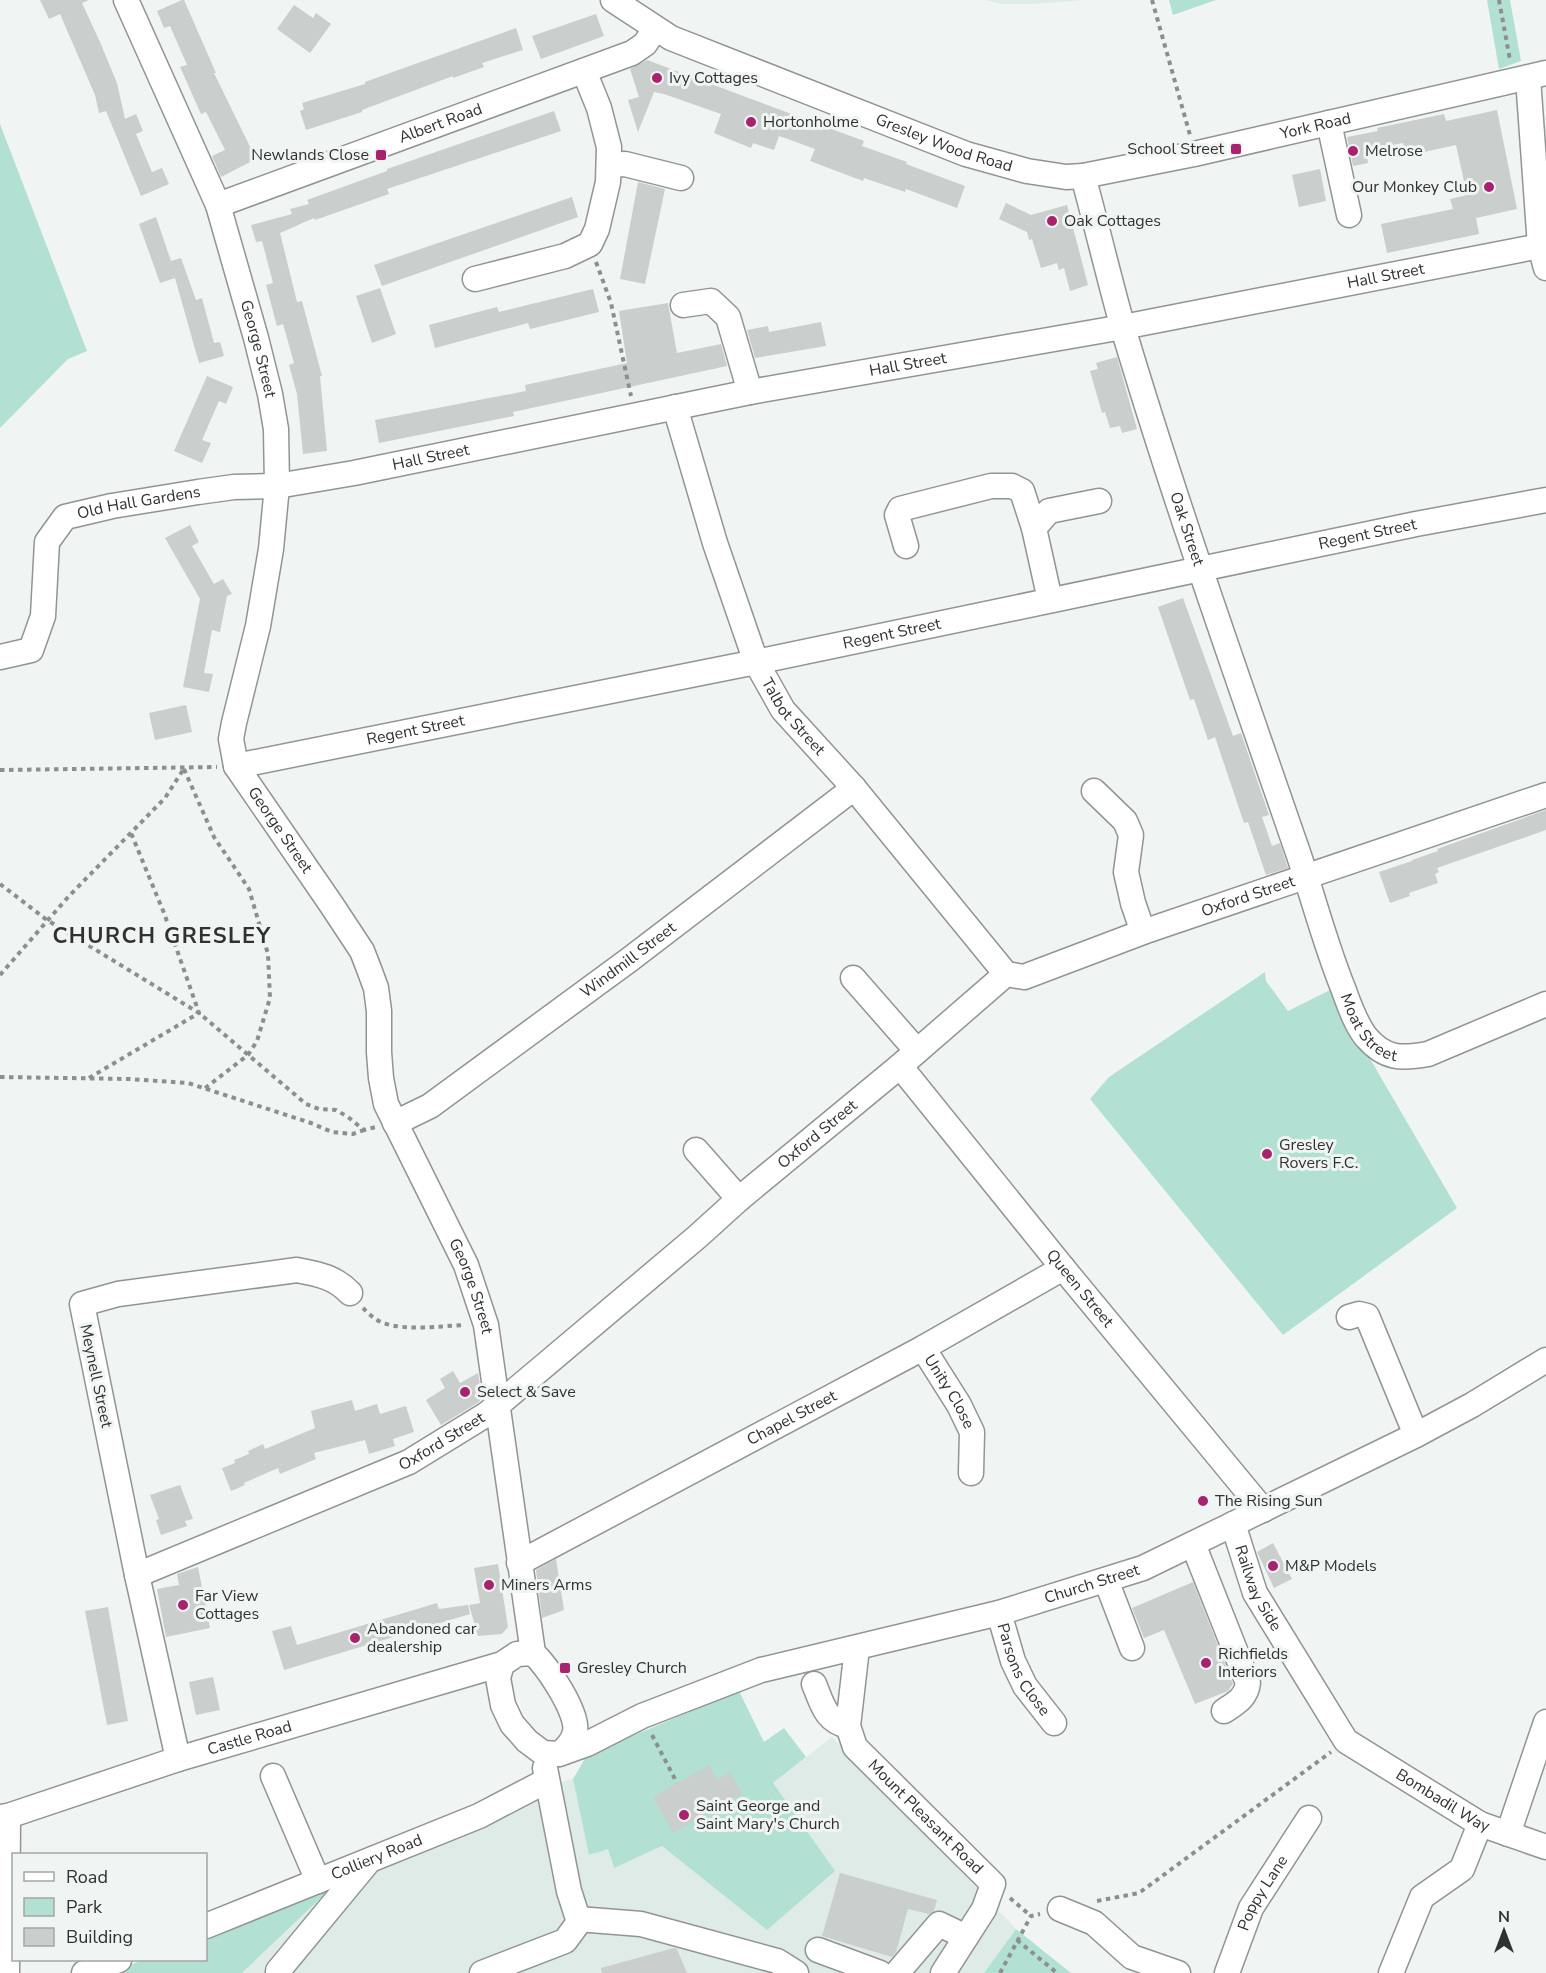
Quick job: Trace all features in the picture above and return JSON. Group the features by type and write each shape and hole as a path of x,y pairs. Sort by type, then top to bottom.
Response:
{"street":[{"name":"George Street","path":"126,0 218,205 256,338 276,429 277,486 265,587 256,637 231,739 236,766 254,795 286,836 362,951 376,988 381,1078 386,1104 466,1264 486,1324 533,1653"},
{"name":"Gresley Wood Road","path":"613,0 671,38 966,154 1027,171 1066,177 1083,176"},
{"name":"Albert Road","path":"218,205 632,53 645,44 655,29"},
{"path":"475,279 564,256 590,244 597,229 608,182 609,147 606,131 584,71"},
{"name":"York Road","path":"1083,176 1194,154 1529,77"},
{"path":"1529,77 1543,257"},
{"path":"1329,123 1349,215"},
{"path":"609,165 625,164 681,178"},
{"name":"Oak Street","path":"1083,176 1123,327 1200,568 1306,876"},
{"name":"Hall Street","path":"277,486 354,473 750,392 1543,257"},
{"path":"683,305 711,302 728,318 750,392"},
{"name":"Talbot Street","path":"675,407 716,543 756,662 783,710 855,788 1006,974"},
{"name":"Old Hall Gardens","path":"0,657 32,650 42,616 47,542 65,517 112,506 198,492 234,487 277,486"},
{"path":"906,546 897,515 900,509 991,486 1012,486 1022,491 1034,528 1050,600"},
{"name":"Regent Street","path":"236,766 756,662 1200,568 1546,500"},
{"path":"1034,528 1049,512 1099,501"},
{"name":"Windmill Street","path":"395,1123 430,1106 630,960 855,788"},
{"path":"1094,791 1125,820 1131,835 1126,872 1143,932"},
{"name":"Oxford Street","path":"137,1575 409,1462 487,1414 1006,974 1024,977 1143,932 1546,795"},
{"name":"Moat Street","path":"1306,876 1332,961 1350,1008 1365,1035 1378,1049 1400,1057 1428,1054 1546,1004"},
{"name":"Queen Street","path":"853,978 908,1059 1063,1268 1263,1510"},
{"path":"696,1150 739,1199"},
{"name":"Chapel Street","path":"519,1563 923,1348 1063,1268"},
{"name":"Meynell Street","path":"178,1759 137,1575 82,1304 118,1294 297,1270 320,1274 336,1280 350,1293"},
{"path":"1349,1317 1359,1314 1367,1316 1416,1436"},
{"name":"Unity Close","path":"923,1348 972,1432 971,1473"},
{"name":"Church Street","path":"551,1754 587,1744 642,1716 761,1670 999,1613 1143,1568 1416,1436 1472,1405 1546,1359"},
{"name":"Railway Side","path":"1233,1524 1255,1593 1346,1741"},
{"path":"1193,1544 1248,1683 1241,1700 1224,1711"},
{"path":"1106,1580 1132,1648"},
{"name":"Parsons Close","path":"999,1613 1013,1660 1025,1686 1054,1723"},
{"path":"814,1684 825,1711 837,1723 848,1726 857,1648"},
{"path":"533,1653 545,1665 571,1712 576,1730 570,1745 551,1754"},
{"name":"Castle Road","path":"4,1816 178,1759 502,1664 518,1654 533,1653"},
{"path":"502,1664 498,1678 503,1705 512,1724 527,1741 551,1754"},
{"path":"571,1712 584,1724 608,1732"},
{"path":"1508,1834 1546,1722"},
{"name":"Mount Pleasant Road","path":"848,1726 855,1747 993,1884 984,1909 943,1973"},
{"name":"Bombadil Way","path":"1346,1741 1480,1824 1546,1848"},
{"path":"482,1973 565,1941 579,1922 569,1891 546,1781 551,1754"},
{"path":"273,1776 318,1881"},
{"name":"Colliery Road","path":"207,1926 479,1816 546,1781"},
{"path":"4,1816 11,1904 7,1973"},
{"name":"Poppy Lane","path":"1227,1973 1251,1908 1309,1818"},
{"path":"1391,1973 1422,1897 1462,1869 1480,1824"},
{"path":"278,1971 369,1860"},
{"path":"1060,1909 1094,1923 1132,1957 1178,1973"},
{"path":"578,1919 640,1924 777,1961 796,1973"},
{"path":"897,1973 939,1924 966,1937"},
{"path":"818,1950 880,1973"},
{"path":"84,1973 114,1961"}],"path":[{"path":"1152,0 1194,154"},
{"path":"1499,0 1529,77"},
{"path":"590,244 611,303 635,415"},
{"path":"0,770 184,769 236,766"},
{"path":"0,975 47,920 165,798 184,769"},
{"path":"184,769 214,837 249,889 268,954 270,998 257,1041 248,1054 204,1089"},
{"path":"131,833 164,913 199,1013"},
{"path":"0,884 47,920 199,1013 306,1104 320,1109 336,1110 364,1130"},
{"path":"88,1078 199,1013"},
{"path":"0,1077 88,1078 188,1083 332,1132 352,1134 395,1123"},
{"path":"350,1293 375,1319 389,1325 405,1327 486,1324"},
{"path":"642,1716 677,1783"},
{"path":"1094,1902 1139,1893 1346,1741"},
{"path":"1000,1973 1031,1916 1060,1909"},
{"path":"1017,1940 1057,1973"}],"shaded area":[{"path":"985,0 1085,0 1002,4"},
{"path":"832,1737 1016,1929 984,1973 242,1973 371,1852 525,1791 573,1779 589,1855 608,1848 614,1868 662,1846 767,1930 773,1783"}],"green space":[{"path":"1169,0 1216,0 1173,15"},
{"path":"1487,0 1510,0 1521,61 1499,69"},
{"path":"0,124 87,351 68,359 0,428"},
{"name":"Gresley Rovers F.C.","path":"1265,972 1266,981 1288,1011 1330,990 1457,1208 1283,1335 1090,1099 1109,1077"},
{"path":"739,1691 764,1742 784,1728 806,1757 773,1783 835,1871 767,1930 662,1846 614,1868 608,1849 589,1855 573,1779 587,1755"},
{"path":"339,1881 242,1973 109,1973 140,1961 207,1961 207,1934"},
{"path":"1016,1929 1071,1973 984,1973"}],"building":[{"path":"40,0 89,0 82,3 117,83 125,119 136,114 143,131 136,134 152,172 162,168 169,184 141,196 106,111 99,113 95,95 60,14 49,19"},
{"path":"184,0 216,73 214,73 256,159 221,177 212,156 225,150 206,112 201,114 180,67 187,65 170,26 164,28 157,11"},
{"path":"294,5 313,18 316,13 331,24 310,53 277,29"},
{"path":"596,14 604,36 541,59 532,36"},
{"path":"516,28 523,50 482,63 484,67 453,78 453,76 362,110 362,112 306,130 300,111 304,109 302,103 365,84 365,82"},
{"path":"647,60 864,141 862,146 965,186 957,208 906,189 905,192 864,178 863,181 810,161 815,149 779,136 774,150 753,143 751,148 714,133 721,114 664,94 654,92 638,132 628,100 639,97 630,69"},
{"name":"Our Monkey Club","path":"1497,110 1517,209 1476,218 1479,234 1387,253 1381,224 1453,209 1450,199 1467,195 1456,145 1406,156 1403,143 1366,150 1368,163 1353,166 1347,137 1378,131 1377,128 1444,114 1446,121"},
{"path":"554,111 561,131 387,189 389,194 315,220 314,218 280,233 297,302 302,301 322,376 320,376 327,451 303,454 297,394 289,365 294,363 283,324 277,326 266,285 273,283 262,241 256,242 251,225 292,214 290,209 309,204 307,200 387,171 387,169"},
{"path":"1320,169 1326,201 1299,207 1292,175"},
{"path":"638,182 665,189 645,284 620,279"},
{"path":"572,197 578,217 382,286 374,265"},
{"path":"1006,203 1031,215 1067,205 1088,285 1070,291 1064,268 1059,270 1057,263 1041,268 1032,239 1029,240 1027,232 999,219"},
{"path":"156,217 171,261 181,258 196,300 202,298 214,343 220,342 224,356 199,363 175,278 160,283 139,224"},
{"path":"380,288 396,334 372,343 356,296"},
{"path":"593,289 599,312 530,329 528,323 435,348 429,325 497,307 499,312"},
{"path":"668,303 677,353 721,344 727,366 513,412 514,416 379,443 375,420 526,391 525,385 627,363 619,311"},
{"path":"821,322 826,346 755,358 747,330 768,326 769,332"},
{"path":"1117,357 1137,429 1122,433 1120,426 1110,428 1105,412 1102,413 1090,371 1098,369 1096,363"},
{"path":"207,376 233,387 226,404 219,401 202,440 211,443 202,463 174,451"},
{"path":"190,525 199,542 192,546 214,584 223,579 232,594 227,596 220,632 212,630 204,673 213,674 209,692 183,687 200,599 165,538"},
{"path":"1183,598 1233,736 1241,733 1269,815 1262,817 1272,846 1280,843 1288,868 1266,875 1248,822 1244,823 1215,737 1208,740 1194,699 1190,700 1158,607"},
{"path":"186,705 192,732 155,740 149,713"},
{"path":"1546,810 1546,830 1437,868 1439,872 1435,874 1438,883 1409,893 1410,896 1390,903 1379,872"},
{"name":"Select & Save","path":"453,1371 460,1383 478,1373 482,1397 479,1402 441,1425 426,1400 445,1388 440,1379"},
{"path":"352,1400 355,1411 377,1404 380,1414 406,1406 414,1432 393,1439 395,1446 369,1454 365,1440 314,1453 316,1459 280,1474 278,1468 231,1491 222,1468 235,1463 234,1460 249,1454 248,1451 263,1444 265,1449 315,1428 311,1411"},
{"path":"180,1485 193,1519 185,1521 187,1526 161,1535 156,1520 159,1519 150,1495"},
{"name":"M&P Models","path":"1273,1543 1292,1579 1274,1588 1257,1552"},
{"path":"556,1559 564,1610 542,1618 536,1570"},
{"name":"Miners Arms","path":"498,1564 508,1627 502,1634 478,1636 469,1605 480,1603 474,1568"},
{"name":"Far View Cottages","path":"198,1567 210,1628 166,1637 157,1589 179,1585 177,1574"},
{"name":"Richfields Interiors","path":"1193,1582 1233,1684 1228,1691 1195,1704 1164,1630 1144,1638 1132,1608"},
{"name":"Abandoned car dealership","path":"437,1603 439,1609 468,1605 470,1614 284,1670 272,1631 291,1626 297,1645"},
{"path":"108,1607 128,1721 107,1725 85,1611"},
{"path":"213,1677 220,1710 196,1715 189,1682"},
{"name":"Saint George and Saint Mary's Church","path":"709,1765 717,1780 730,1772 742,1794 673,1833 653,1797"},
{"path":"840,1873 937,1900 934,1911 929,1914 908,1909 896,1952 892,1957 822,1936"},
{"path":"677,1949 687,1973 602,1973 601,1968"}],"place":[{"name":"Ivy Cottages","path":"657,78"},
{"name":"Hortonholme","path":"751,122"},
{"name":"School Street","path":"1236,149"},
{"name":"Melrose","path":"1353,151"},
{"name":"Newlands Close","path":"381,155"},
{"name":"Our Monkey Club","path":"1489,187"},
{"name":"Oak Cottages","path":"1052,221"},
{"name":"Gresley Rovers F.C.","path":"1267,1154"},
{"name":"Select & Save","path":"465,1392"},
{"name":"The Rising Sun","path":"1203,1501"},
{"name":"M&P Models","path":"1273,1566"},
{"name":"Miners Arms","path":"489,1585"},
{"name":"Far View Cottages","path":"183,1605"},
{"name":"Abandoned car dealership","path":"355,1638"},
{"name":"Richfields Interiors","path":"1206,1663"},
{"name":"Gresley Church","path":"565,1668"},
{"name":"Saint George and Saint Mary's Church","path":"684,1815"}],"district":[{"name":"CHURCH GRESLEY","path":"162,936"}]}
